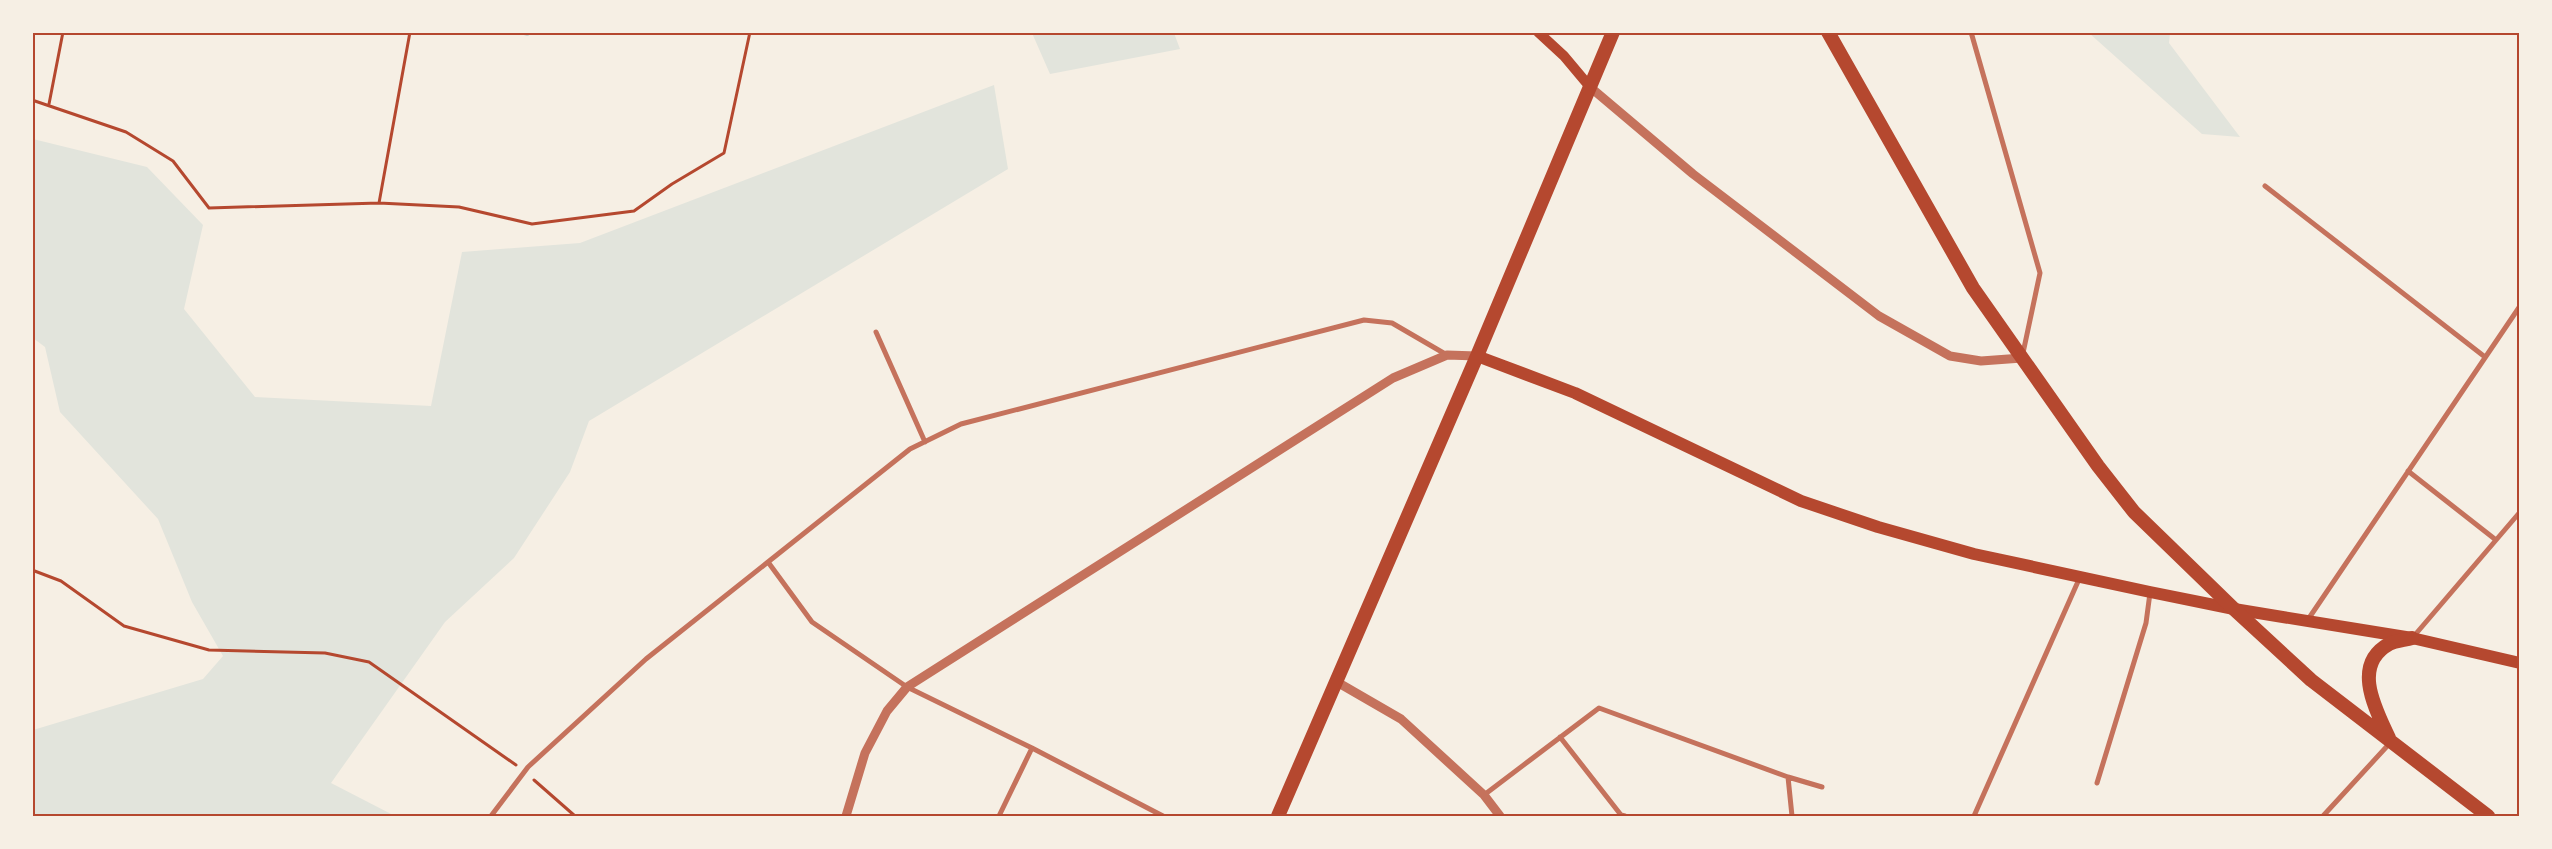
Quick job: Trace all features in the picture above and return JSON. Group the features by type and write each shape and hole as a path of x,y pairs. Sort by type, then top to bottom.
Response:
{"highway":[{"path":"1278,816 1477,356 1613,32"},
{"path":"1828,32 1973,288 2098,466 2134,512 2234,609 2311,680 2488,816"},
{"path":"2391,742 2372,703 2368,680 2370,665 2379,653 2390,644 2412,638"}],"main road":[{"path":"1538,32 1564,56 1590,87"},
{"path":"1477,356 1575,393 1801,501 1878,527 1974,554 2150,592 2234,609 2412,638 2520,663"}],"street":[{"path":"1590,87 1693,174 1879,316 1950,356 1981,362 2022,358 2040,273 1971,32"},
{"path":"2264,186 2485,358"},
{"path":"2307,621 2520,306"},
{"path":"491,816 525,771 646,659 910,449 961,424 1364,320 1392,323 1447,355"},
{"path":"876,332 925,442"},
{"path":"846,816 865,753 887,711 907,687 1394,378 1447,355 1477,356"},
{"path":"2408,471 2496,540"},
{"path":"2412,638 2520,512"},
{"path":"768,562 812,622 907,687 1032,748 1163,816"},
{"path":"1974,816 2080,577"},
{"path":"2097,783 2146,623 2150,592"},
{"path":"1337,682 1401,719 1484,795 1500,816"},
{"path":"1484,795 1599,708 1788,777 1822,787"},
{"path":"1560,738 1621,815 1625,816"},
{"path":"2322,816 2391,742"},
{"path":"999,816 1032,748"},
{"path":"1788,777 1792,816"}],"path":[{"path":"49,104 63,32"},
{"path":"379,203 410,32"},
{"path":"32,100 49,104 126,132 173,161 209,208 379,203 459,207 532,224 634,212 672,184 724,153 750,32"},
{"path":"32,570 61,581 124,626 209,650 325,653 370,662 525,771 574,816"}],"shaded area":[{"path":"1032,33 1174,33 1180,49 1050,74"},
{"path":"2089,33 2170,33 2169,43 2240,137 2202,134"},
{"path":"994,85 1008,169 589,421 570,472 514,558 445,622 331,783 395,816 33,816 33,730 203,679 223,656 192,602 158,519 60,412 45,347 33,338 33,139 147,167 203,225 184,309 255,397 431,406 462,252 580,243"}]}
